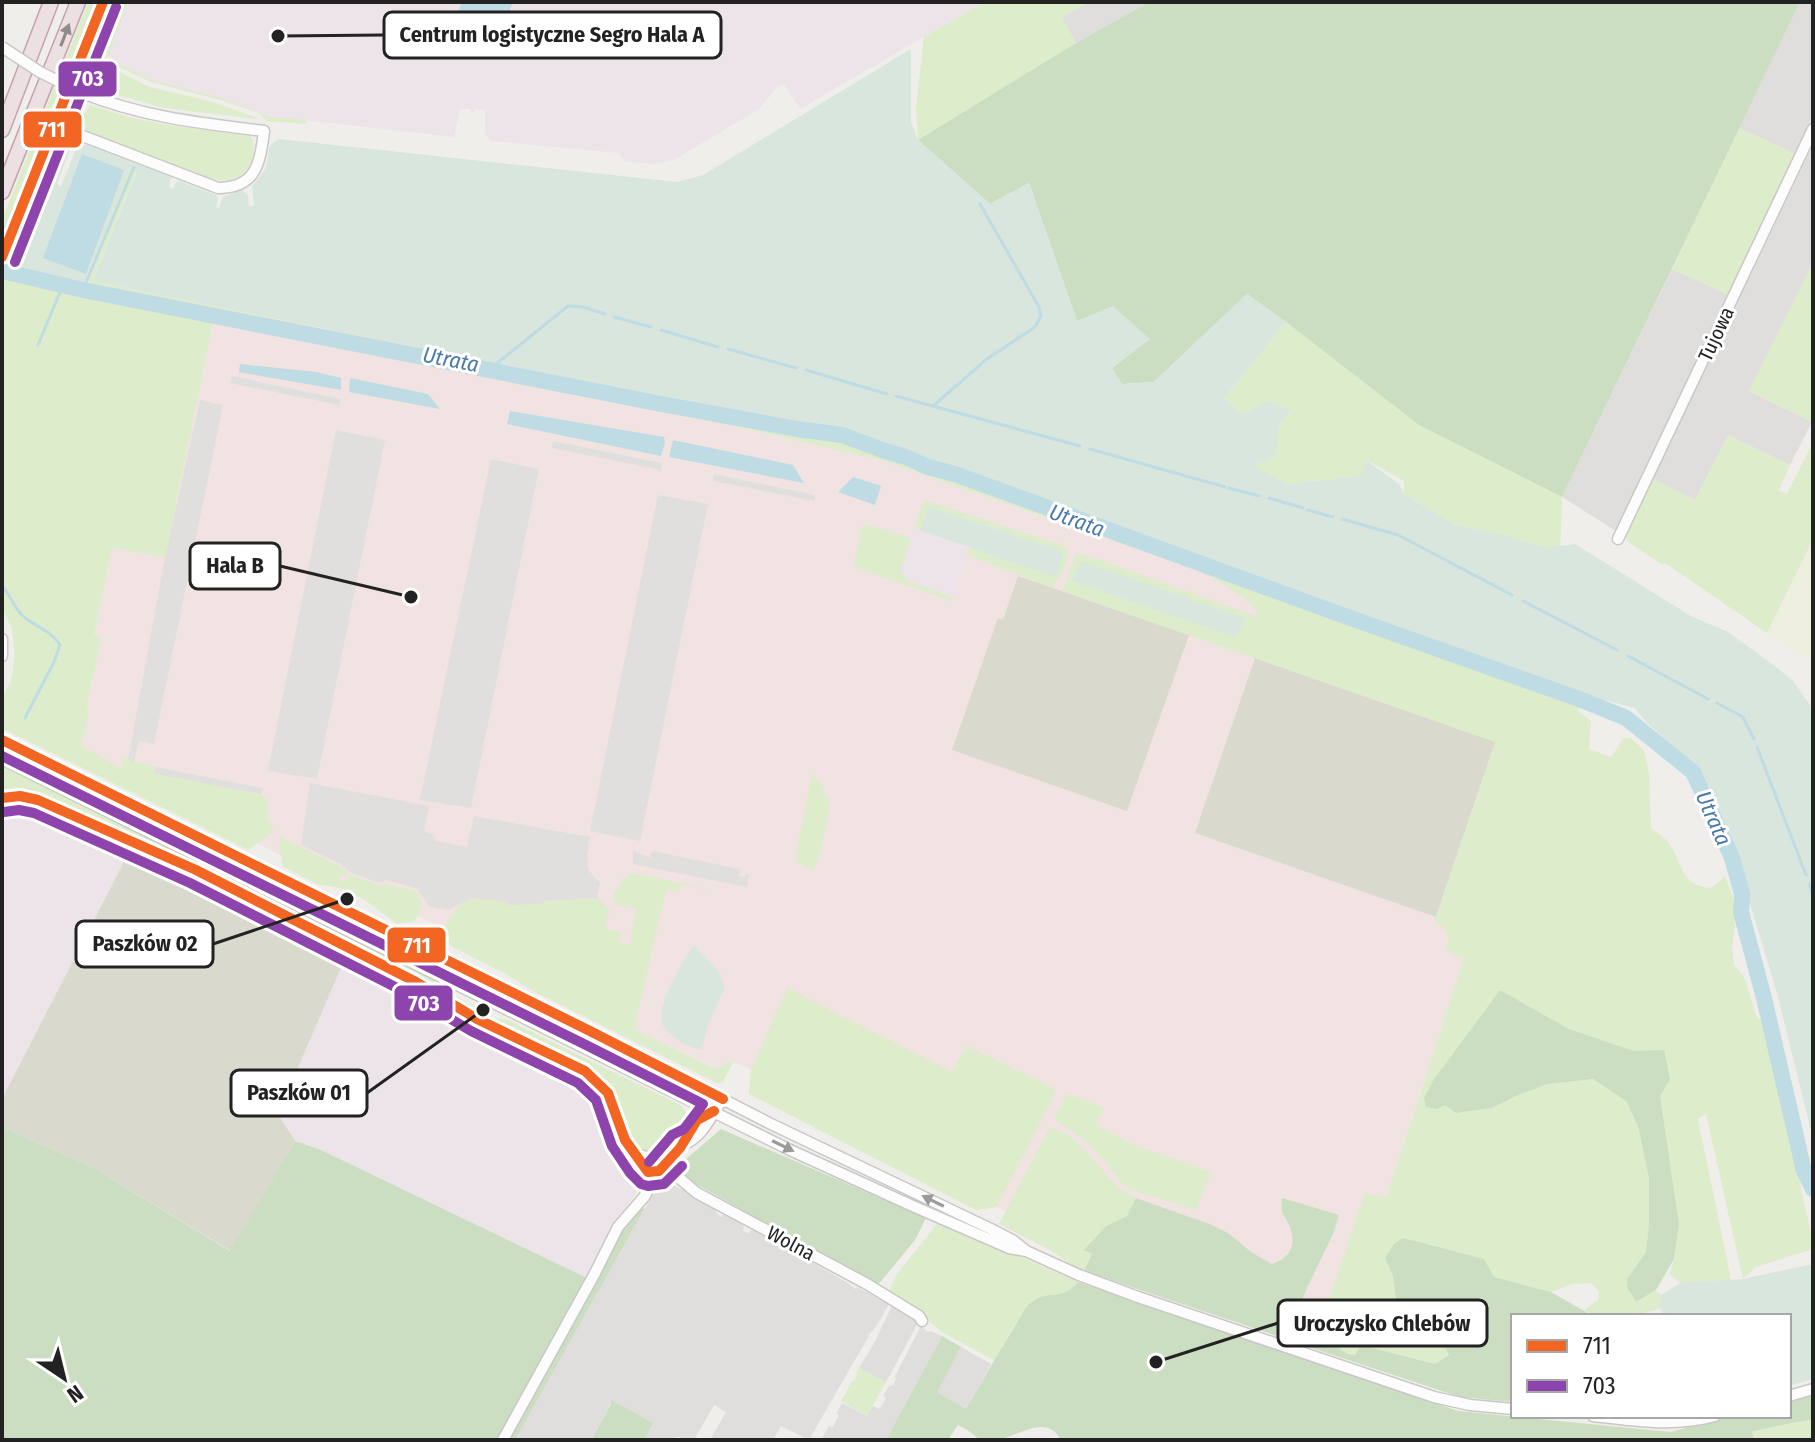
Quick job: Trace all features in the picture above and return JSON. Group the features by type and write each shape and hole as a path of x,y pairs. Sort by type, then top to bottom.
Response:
{"highway":[{"path":"2,130 51,2"},
{"path":"2,192 78,2"}],"street":[{"path":"2,257 103,2"},
{"path":"2,47 40,72 111,104 154,116 264,131 261,159 248,179 227,188 218,188 54,125"},
{"name":"Tujowa","path":"1618,539 1813,129"},
{"path":"2,639 2,656"},
{"path":"2,740 771,1124 1003,1235 1026,1251"},
{"path":"2,759 790,1150 1009,1248 1026,1251 1138,1297 1434,1397 1470,1405 1511,1409"},
{"name":"Wolna","path":"2,798 20,796 38,800 196,870 416,982 443,1001 585,1071 608,1093 627,1144 639,1165 648,1172 674,1173 697,1193 879,1290 922,1321"},
{"path":"503,1440 618,1227 644,1197 659,1171 682,1145 692,1141 710,1122 723,1099"},
{"path":"1791,1395 1813,1389"},
{"path":"1614,1418 1668,1423 1707,1418"}],"shaded area":[{"path":"128,2 984,2 800,109 784,84 758,110 674,160 651,164 625,161 619,153 490,141 485,133 485,110 475,109 474,113 470,113 470,109 460,109 454,137 268,116 219,97 154,81 106,58"},
{"path":"1089,2 1149,2 1076,43 1061,18"},
{"path":"1800,2 1813,2 1813,118 1796,154 1739,128"},
{"path":"911,49 911,122 918,140 990,204 1029,183 1077,321 1113,306 1150,339 1112,368 1122,384 1154,382 1247,294 1286,322 1224,398 1242,414 1268,401 1291,410 1279,426 1276,456 1254,466 1286,484 1360,476 1367,461 1399,484 1404,494 1453,524 1547,548 1575,544 1691,616 1728,632 1793,681 1813,709 1813,1139 1777,993 1709,787 1687,758 1646,722 1635,708 1585,695 1373,617 1248,577 915,456 835,431 706,408 93,281 137,171 130,168 85,283 10,265 58,141 62,139 74,140 57,184 59,186 80,142 171,177 169,187 173,189 179,181 216,195 216,207 219,208 223,197 242,190 248,195 249,206 254,206 252,186 265,169 271,145 279,139 677,182 703,175"},
{"path":"1813,145 1813,263 1749,391 1812,422 1790,465 1728,435 1695,500 1653,479"},
{"path":"1672,269 1729,295 1616,531 1562,497"},
{"path":"212,322 748,429 883,461 1284,600 1548,701 1386,1198 1365,1192 1312,1348 1084,1271 1092,1254 997,1207 976,1210 917,1167 749,1094 751,1070 731,1061 717,1069 634,1029 444,929 351,884 309,871 80,746 88,720 87,703 102,638 94,636 112,547 165,556"},
{"path":"232,376 341,399 339,405 230,383"},
{"path":"200,400 223,405 154,744 139,741 134,762 128,760 165,557"},
{"path":"336,430 385,440 317,779 268,771"},
{"path":"553,441 662,463 661,470 552,448"},
{"path":"491,459 539,469 471,808 420,800"},
{"path":"714,474 815,495 814,501 713,481"},
{"path":"658,495 708,504 640,841 590,831"},
{"path":"929,507 1062,551 1064,555 1056,575 920,530"},
{"path":"914,528 970,546 953,597 906,580 901,569"},
{"path":"1083,562 1245,618 1235,637 1072,581"},
{"path":"1018,576 1189,635 1127,811 952,750 998,618 1004,617"},
{"path":"1255,658 1496,742 1436,917 1195,833"},
{"path":"155,767 262,788 261,794 154,773"},
{"path":"310,783 429,806 424,831 433,834 436,841 467,847 474,816 590,837 588,866 600,883 597,898 508,905 505,901 470,899 448,910 430,907 416,888 386,880 380,883 351,873 341,864 301,845"},
{"path":"2,805 32,806 130,850 2,1099"},
{"path":"130,850 347,954 278,1114 295,1141 231,1251 92,1167 2,1127 2,1099"},
{"path":"633,850 650,858 652,851 740,869 739,876 749,874 747,887 633,864"},
{"path":"694,945 720,973 725,987 708,1025 702,1049 680,1041 666,1030 661,1021 667,993"},
{"path":"347,954 420,991 454,1016 586,1078 599,1091 609,1114 617,1147 643,1175 644,1183 615,1222 589,1279 321,1150 295,1141 278,1114"},
{"path":"668,1182 715,1208 721,1217 725,1212 744,1224 743,1231 748,1233 753,1229 855,1289 857,1287 889,1304 809,1440 781,1426 773,1440 710,1440 726,1412 714,1405 694,1440 676,1437 675,1440 644,1440 653,1423 612,1401 591,1440 515,1440 642,1210 658,1185"},
{"path":"1813,1264 1813,1379 1791,1385 1791,1314 1663,1314 1660,1309 1661,1295 1680,1283 1743,1279"},
{"path":"892,1306 919,1321 886,1382 859,1368"},
{"path":"921,1326 928,1332 942,1336 886,1440 821,1440 829,1426 833,1427 842,1403 867,1416 873,1406 880,1409 886,1398 883,1396 893,1385"},
{"path":"961,1347 991,1364 966,1409 936,1392"}],"green space":[{"path":"88,2 98,2 69,76 61,71"},
{"path":"112,2 128,2 107,58 154,81 219,97 268,116 306,120 306,124 267,121 259,113 224,101 151,82 94,55"},
{"path":"984,2 1089,2 1062,18 1076,43 918,140 916,107 924,37"},
{"path":"1149,2 1800,2 1562,497 1419,425 1247,294 1154,382 1122,384 1111,369 1149,339 1077,321 1029,183 990,204 918,140"},
{"path":"108,66 150,87 213,102 257,119 164,108 100,90"},
{"path":"54,87 63,92 2,245 2,220"},
{"path":"75,97 80,99 80,108 85,114 90,105 168,125 251,136 254,149 251,162 244,173 232,179 206,177 75,128 76,124 68,116"},
{"path":"1739,128 1796,154 1729,295 1672,269"},
{"path":"129,167 137,170 93,281 706,408 835,431 915,456 1248,577 1373,617 1585,695 1578,711 1591,721 1589,749 1611,757 1624,738 1631,738 1644,750 1649,773 1651,828 1667,841 1687,877 1711,888 1725,876 1733,897 1734,965 1744,976 1756,1016 1764,1023 1813,1249 1756,1267 1743,1279 1706,1114 1698,1119 1731,1280 1680,1283 1670,1274 1679,1224 1660,1096 1634,1051 1569,1029 1500,990 1434,1079 1445,1105 1457,1113 1491,1108 1548,1084 1593,1079 1626,1101 1638,1126 1649,1178 1646,1252 1627,1279 1637,1302 1656,1290 1661,1295 1660,1309 1646,1314 1590,1314 1584,1310 1598,1300 1599,1292 1591,1283 1571,1284 1551,1292 1494,1277 1385,1258 1393,1276 1397,1308 1401,1312 1417,1301 1434,1304 1441,1340 1449,1354 1436,1364 1361,1345 1355,1355 1347,1354 1332,1342 1338,1331 1332,1315 1323,1316 1365,1192 1386,1198 1464,959 1446,951 1449,938 1443,927 1434,922 1495,742 1062,591 1075,555 1083,554 1252,615 1256,616 1257,612 1240,595 1203,572 883,461 748,429 213,322 165,557 112,548 94,635 102,638 81,746 121,768 124,758 155,767 154,773 261,794 268,800 267,817 273,828 272,833 248,850 2,728 2,699 11,681 15,655 12,629 2,607 2,287 10,265 85,282"},
{"path":"1813,263 1813,419 1812,422 1749,391"},
{"path":"1286,322 1419,425 1562,497 1560,560 1453,524 1404,494 1404,481 1368,461 1361,476 1286,484 1252,466 1276,456 1279,426 1291,411 1268,402 1242,414 1224,398"},
{"path":"1728,435 1790,465 1779,490 1787,494 1813,442 1813,539 1767,633 1665,563 1663,565 1628,542 1625,535 1653,479 1695,500"},
{"path":"924,500 1059,544 1068,549 1066,565 1053,588 967,555 970,546 1052,576 1056,575 1064,555 922,524 920,530 914,528"},
{"path":"870,525 911,538 901,569 906,580 953,597 951,601 854,567 861,529"},
{"path":"1813,539 1813,663 1767,633"},
{"path":"2,749 65,781 129,808 405,947 181,842 2,753"},
{"path":"2,766 435,979 434,983 494,1018 508,1020 682,1106 688,1125 676,1143 664,1153 659,1156 647,1152 628,1131 613,1088 588,1066 461,1004 431,983 205,870 40,796 26,791 2,791"},
{"path":"812,774 822,784 830,806 819,859 813,870 795,861"},
{"path":"279,836 345,869 347,877 341,874 339,878 346,882 350,875 381,886 386,884 414,891 422,904 415,921 397,924 346,890 317,884 282,866"},
{"path":"633,873 713,890 681,885 679,892 666,890 634,1029 716,1069 733,1062 723,1082 717,1083 533,991 451,946 444,929 456,909 467,900 505,901 509,905 596,897 609,911 605,929 622,932 620,943 629,944 636,909 615,904 612,897 623,878"},
{"path":"452,969 680,1082 679,1085 587,1044 448,975"},
{"path":"787,988 952,1072 966,1046 1054,1088 1056,1091 997,1207 976,1210 749,1094 751,1070"},
{"path":"1500,990 1569,1029 1634,1051 1664,1050 1670,1079 1660,1096 1679,1224 1674,1259 1656,1290 1636,1302 1627,1287 1627,1279 1646,1252 1649,1178 1638,1126 1626,1101 1593,1079 1548,1084 1492,1108 1456,1113 1445,1105 1437,1109 1426,1107 1424,1098 1434,1079"},
{"path":"1067,1094 1104,1107 1096,1125 1134,1145 1211,1172 1196,1210 1131,1190 1121,1183 1084,1140 1055,1120"},
{"path":"2,1127 92,1167 230,1251 295,1141 321,1150 589,1279 500,1440 2,1440"},
{"path":"1052,1128 1076,1142 1114,1183 1136,1198 1127,1216 1085,1250 1092,1254 1084,1271 999,1224 1048,1130"},
{"path":"721,1129 926,1218 915,1240 877,1286 680,1175 678,1166"},
{"path":"1136,1198 1212,1225 1272,1264 1284,1258 1293,1242 1282,1210 1282,1198 1339,1215 1286,1339 1084,1271 1092,1254 1084,1250 1106,1226 1127,1216"},
{"path":"642,1207 644,1209 515,1440 506,1440 628,1219"},
{"path":"940,1223 1078,1282 1066,1292 1033,1301 1018,1319 994,1360 940,1331 889,1291 897,1274"},
{"path":"1403,1238 1484,1259 1494,1277 1551,1292 1590,1314 1511,1314 1511,1402 1460,1397 1312,1348 1323,1316 1332,1315 1339,1321 1332,1342 1347,1354 1355,1355 1361,1345 1435,1364 1449,1355 1441,1340 1434,1304 1417,1301 1401,1312 1397,1308 1393,1276 1385,1258 1394,1244"},
{"path":"1078,1282 1458,1411 1671,1432 1722,1418 1791,1418 1791,1400 1813,1394 1813,1419 1752,1432 1754,1440 1061,1440 1049,1428 1041,1427 1001,1439 980,1440 958,1425 948,1440 886,1440 942,1336 961,1347 937,1392 966,1409 1028,1306 1039,1298 1061,1294"},
{"path":"859,1368 886,1382 867,1416 841,1401"},
{"path":"611,1400 653,1423 644,1440 591,1440"},
{"path":"1813,1419 1813,1440 1754,1440 1751,1433 1767,1428"}],"water":[{"path":"462,2 513,2 494,49 450,31"},
{"path":"82,154 124,170 86,274 43,258"},
{"path":"240,364 317,372 341,378 341,390 239,372"},
{"path":"350,378 428,394 440,409 349,392"},
{"path":"510,411 664,437 665,442 661,456 507,424"},
{"path":"673,440 793,465 804,483 669,457"},
{"path":"853,477 881,486 875,505 838,492"}],"waterway":[{"path":"83,290 134,167"},
{"path":"933,406 987,359 1035,327 1041,316 1039,307 980,204"},
{"name":"Utrata","path":"2,271 83,290 656,403 842,435 1626,718 1693,772 1732,858 1742,894 1741,912 1804,1171 1813,1189"},
{"path":"38,345 63,285"},
{"path":"490,369 568,306 605,314"},
{"path":"614,317 651,327"},
{"path":"661,330 718,347"},
{"path":"728,349 796,368"},
{"path":"806,370 887,394"},
{"path":"896,396 1080,446"},
{"path":"1090,449 1225,487"},
{"path":"1229,488 1259,496"},
{"path":"1269,498 1303,508"},
{"path":"1308,510 1333,517"},
{"path":"1342,519 1398,535 1512,595"},
{"path":"2,586 20,613 52,635 60,645 25,718"},
{"path":"1523,601 1617,650"},
{"path":"1628,656 1708,699"},
{"path":"1717,703 1743,717 1754,739"},
{"path":"1757,747 1806,875"},
{"path":"1809,884 1813,896"}],"transit line":[{"name":"711","path":"2,257 103,2"},
{"name":"703","path":"15,262 116,7"},
{"name":"711","path":"2,740 723,1099"},
{"name":"703","path":"2,756 703,1104 684,1129 672,1135 649,1162"},
{"name":"711","path":"2,798 20,796 38,800 196,870 416,982 477,1019 585,1071 608,1093 625,1140 648,1172 659,1171 680,1148 697,1120 714,1111"},
{"name":"703","path":"4,812 19,810 34,813 190,883 409,994 471,1031 578,1083 596,1100 612,1146 641,1184 664,1184 682,1166"}],"place":[{"name":"Centrum logistyczne Segro Hala A","path":"278,36"},
{"name":"Hala B","path":"411,597"},
{"name":"Paszków 02","path":"347,899"},
{"name":"Paszków 01","path":"483,1010"},
{"name":"Uroczysko Chlebów","path":"1156,1362"}]}
